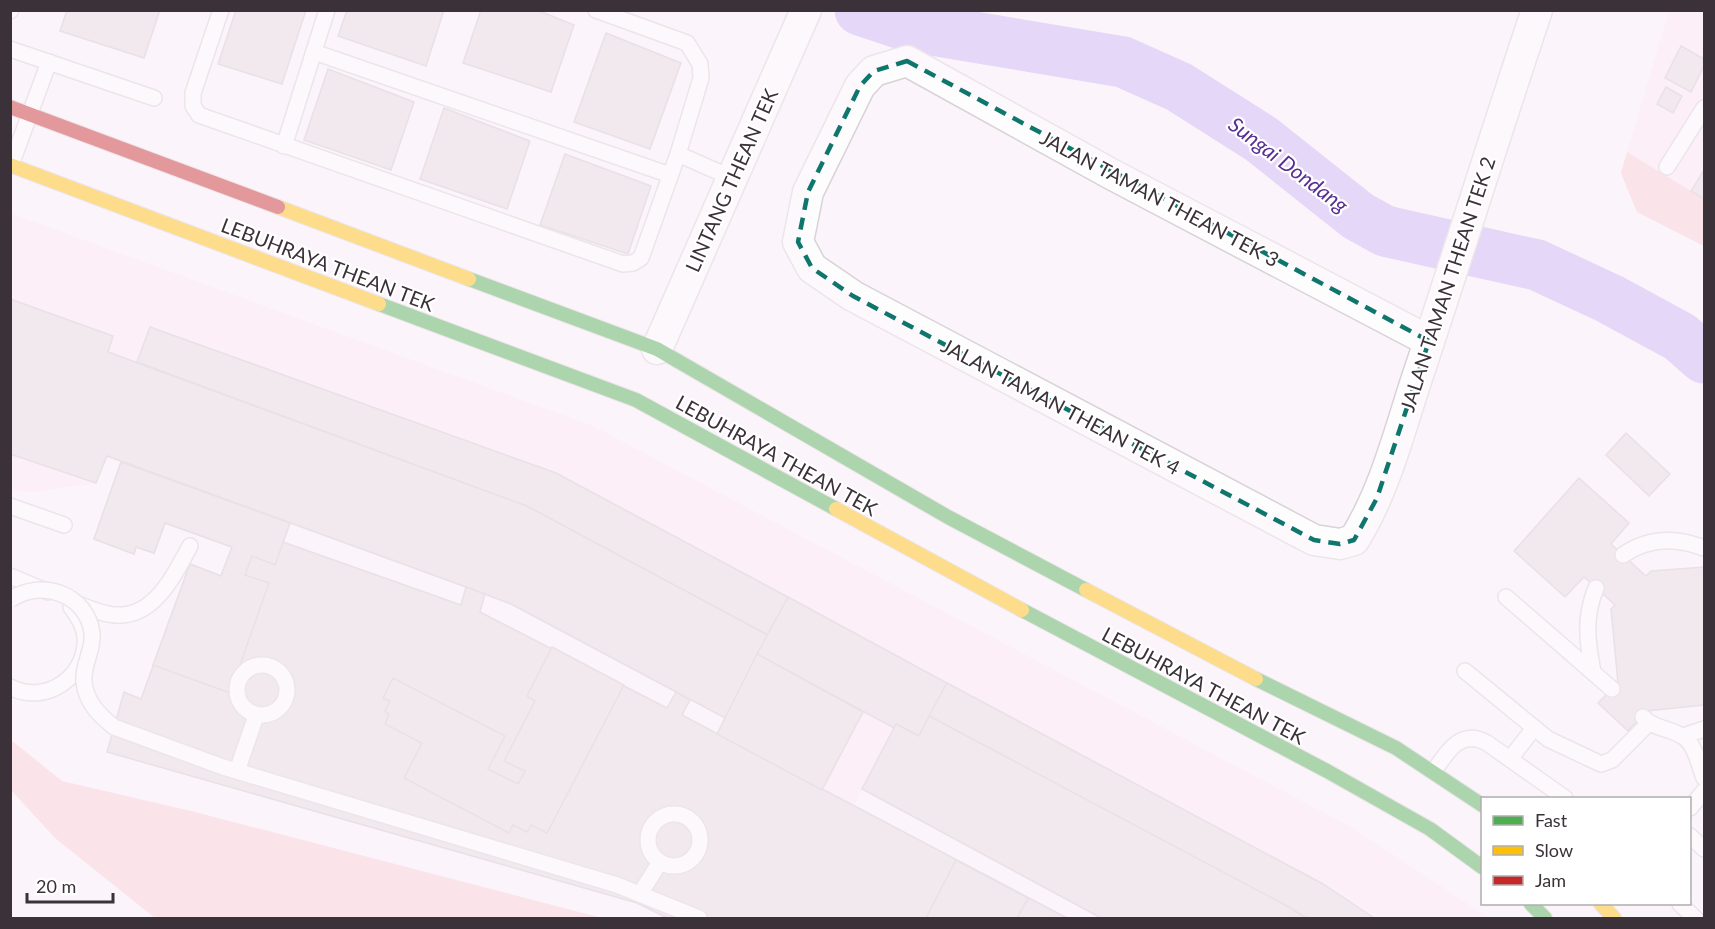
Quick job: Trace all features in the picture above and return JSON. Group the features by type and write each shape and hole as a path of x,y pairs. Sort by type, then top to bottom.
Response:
{"main road":[{"name":"LEBUHRAYA THEAN TEK","path":"10,107 657,349 948,517 1309,707 1396,748 1434,771 1481,804"},
{"name":"LEBUHRAYA THEAN TEK","path":"11,165 636,400 1152,681 1327,771 1430,829 1481,866"},
{"path":"1533,905 1545,918"},
{"path":"1603,905 1614,918"}],"street":[{"name":"JALAN TAMAN THEAN TEK 2","path":"1340,544 1354,540 1377,498 1537,10"},
{"name":"LINTANG THEAN TEK","path":"657,349 803,15"},
{"name":"JALAN TAMAN THEAN TEK 3","path":"798,242 808,192 861,86 874,71 890,64 907,61 1113,175 1429,341"},
{"name":"JALAN TAMAN THEAN TEK 4","path":"798,242 812,268 853,296 1314,540 1340,544"}],"lane":[{"path":"221,10 193,93 193,106 199,115 623,264 633,263 641,258 678,154 701,78 700,64 687,43 596,10"},
{"path":"284,146 327,10"},
{"path":"10,49 154,98"},
{"path":"314,52 670,175"},
{"path":"11,165 49,62"},
{"path":"1667,167 1704,108"},
{"path":"678,154 732,178"},
{"path":"10,506 64,525"},
{"path":"1623,555 1639,544 1654,540 1691,543 1704,548"},
{"path":"10,576 58,597 108,614 124,615 153,601 167,588 189,546"},
{"path":"1593,672 1586,637 1589,606 1596,588"},
{"path":"10,600 34,590 50,590 65,594 78,604 88,617 92,633 83,681 89,701 99,715 114,727 237,771 640,894 699,918"},
{"path":"10,687 35,693 52,690 67,681 78,668 84,652 85,636 80,620 71,607 58,597"},
{"path":"1506,597 1612,689"},
{"path":"1465,670 1548,739 1601,764 1612,760 1645,719 1683,736 1693,748 1704,778"},
{"path":"237,771 256,716"},
{"path":"1510,759 1534,728"},
{"path":"1683,736 1704,729"},
{"path":"1434,771 1451,747 1467,738 1481,740 1564,797"},
{"path":"1691,806 1704,791"},
{"path":"1691,838 1704,849"},
{"path":"640,894 660,862"},
{"path":"1682,905 1695,918"}],"highlighted area":[{"path":"907,61 1429,341 1377,498 1354,540 1340,544 1314,540 853,296 812,268 798,242 808,192 860,86 874,71"}],"shaded area":[{"path":"1669,11 1699,11 1704,14 1704,246 1637,212 1621,173"},
{"path":"1627,152 1704,199 1704,246 1637,212 1621,173"},
{"path":"10,213 593,426 1351,827 1489,918 1101,918 862,789 854,806 717,734 724,718 511,604 107,457 96,483 34,492 11,490"},
{"path":"11,740 62,781 195,812 602,918 155,918 55,838 11,790"}],"building":[{"path":"67,10 160,10 144,58 60,31"},
{"path":"236,10 306,10 282,84 218,64"},
{"path":"347,10 444,10 426,66 338,36"},
{"path":"481,10 537,10 574,25 551,92 463,63"},
{"path":"606,33 681,63 650,149 574,122"},
{"path":"1681,46 1704,59 1704,66 1691,92 1665,78"},
{"path":"328,69 414,102 391,170 304,140"},
{"path":"1666,87 1682,96 1673,113 1657,104"},
{"path":"444,108 530,141 507,209 420,179"},
{"path":"565,154 651,186 628,254 540,225"},
{"path":"1704,170 1704,199 1691,191"},
{"path":"10,299 113,336 108,352 527,506 768,635 725,718 511,604 466,587 107,456 96,483 10,454"},
{"path":"150,327 556,473 788,597 768,635 527,506 137,362"},
{"path":"1626,433 1670,474 1649,496 1606,455"},
{"path":"121,462 290,523 283,542 461,605 466,587 485,594 480,612 667,708 676,692 690,700 682,715 1067,918 667,918 637,903 107,752 124,692 141,699 190,564 221,576 232,547 165,523 154,553 136,547 134,554 94,539"},
{"path":"121,462 290,523 275,565 252,556 245,575 269,583 230,693 153,665 190,564 221,576 232,547 165,523 154,553 136,547 134,554 94,539"},
{"path":"1579,478 1629,523 1611,544 1646,576 1651,571 1704,567 1704,705 1646,711 1628,731 1598,703 1618,683 1611,609 1615,605 1584,577 1565,597 1514,551"},
{"path":"788,597 947,683 919,736 896,724 894,728 757,654"},
{"path":"552,647 624,685 547,833 531,825 527,832 513,825 509,833 404,778 422,743 385,724 389,714 385,711 390,701 383,698 393,678 505,736 488,769 518,784 525,771 504,761 535,701 527,696"},
{"path":"757,654 863,712 822,790 717,734"},
{"path":"947,683 1323,884 1374,918 1306,918 929,716"},
{"path":"929,716 1306,918 1101,918 862,789 896,724 919,736"},
{"path":"956,860 1028,898 1017,918 926,918"}],"waterway":[{"name":"Sungai Dondang","path":"860,10 908,26 1123,62 1179,87 1261,139 1358,216 1385,231 1537,265 1610,299 1680,337 1704,358"}],"traffic: fast":[{"path":"469,279 657,349 948,517 1086,590"},
{"path":"379,304 636,400 836,509"},
{"path":"1022,610 1327,771 1430,829 1481,866"},
{"path":"1256,679 1396,748 1481,804"},
{"path":"1532,905 1545,918"}],"traffic: slow":[{"path":"10,165 379,304"},
{"path":"278,207 469,279"},
{"path":"836,509 1022,610"},
{"path":"1086,590 1256,679"},
{"path":"1602,905 1614,918"}],"traffic: jam":[{"path":"10,107 278,207"}]}
